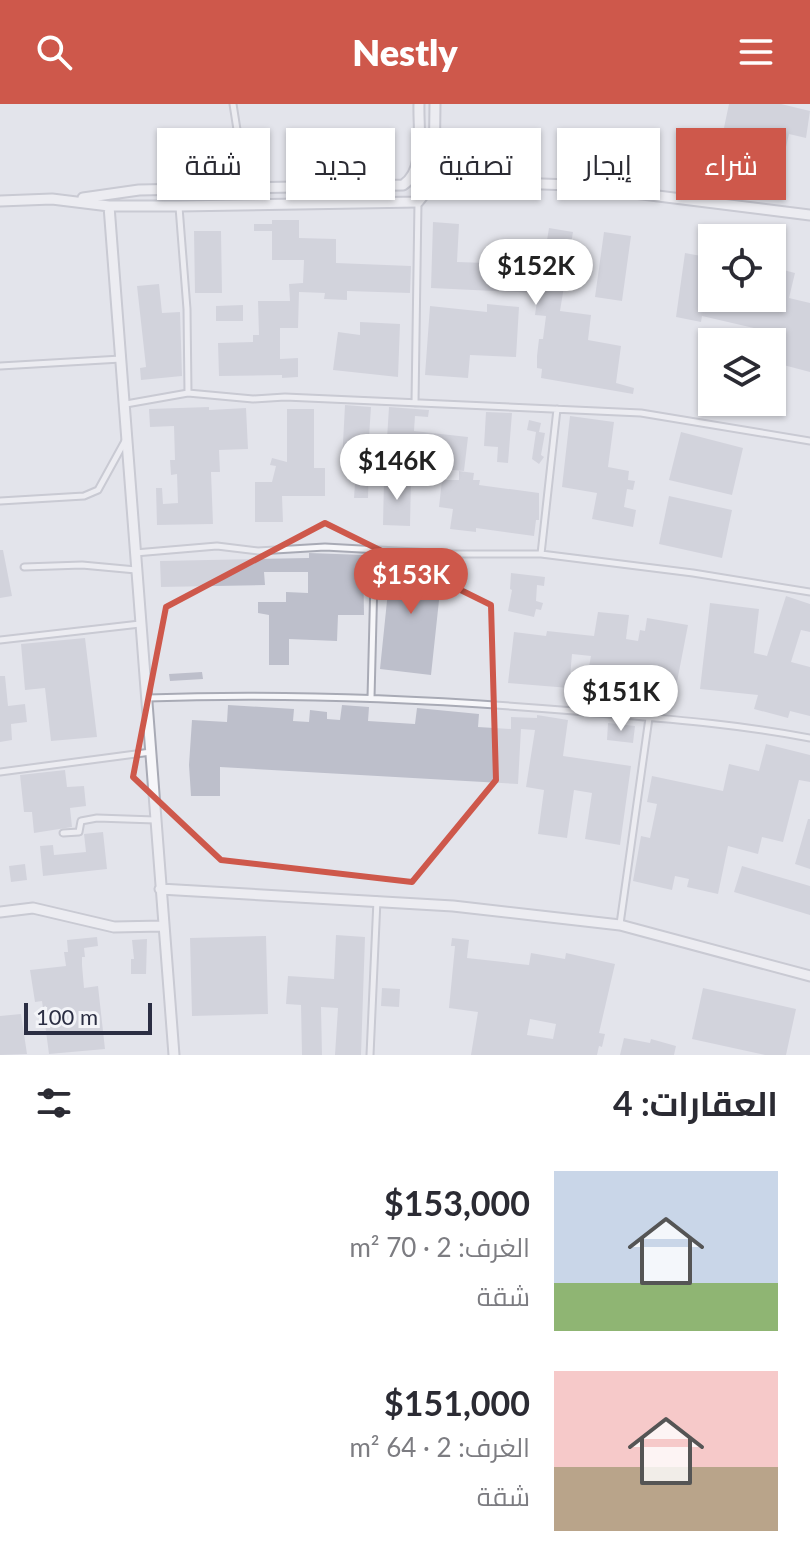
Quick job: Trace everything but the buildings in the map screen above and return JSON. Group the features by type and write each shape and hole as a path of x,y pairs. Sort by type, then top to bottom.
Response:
{"street":[{"path":"419,104 419,128"},
{"path":"435,104 435,128"},
{"path":"541,184 570,185 810,215"},
{"path":"67,200 157,189"},
{"path":"0,201 52,199 109,206 418,202"},
{"path":"109,206 174,1055"},
{"path":"160,889 377,900 620,925 810,976"},
{"path":"0,912 33,908 114,927 163,926"}],"lane":[{"path":"233,104 237,128"},
{"path":"415,403 418,202"},
{"path":"179,206 187,309 188,393"},
{"path":"0,366 121,359"},
{"path":"126,404 188,393 253,399 285,397 641,413 810,441"},
{"path":"541,554 557,409"},
{"path":"0,501 84,496 98,490 127,437"},
{"path":"135,553 217,546 258,551 325,547 451,554 541,554 693,573 810,592"},
{"path":"371,698 374,578 381,564 395,551"},
{"path":"24,567 82,565 137,570"},
{"path":"0,640 141,624"},
{"path":"146,698 220,695 371,698 744,726 810,738"},
{"path":"620,925 649,718"},
{"path":"0,772 152,752"},
{"path":"63,833 79,832 81,821 97,818 156,820"},
{"path":"0,900 0,912"},
{"path":"370,1055 377,900"}],"highlighted area":[{"path":"325,523 491,605 496,780 412,882 221,860 133,777 166,607"}]}
